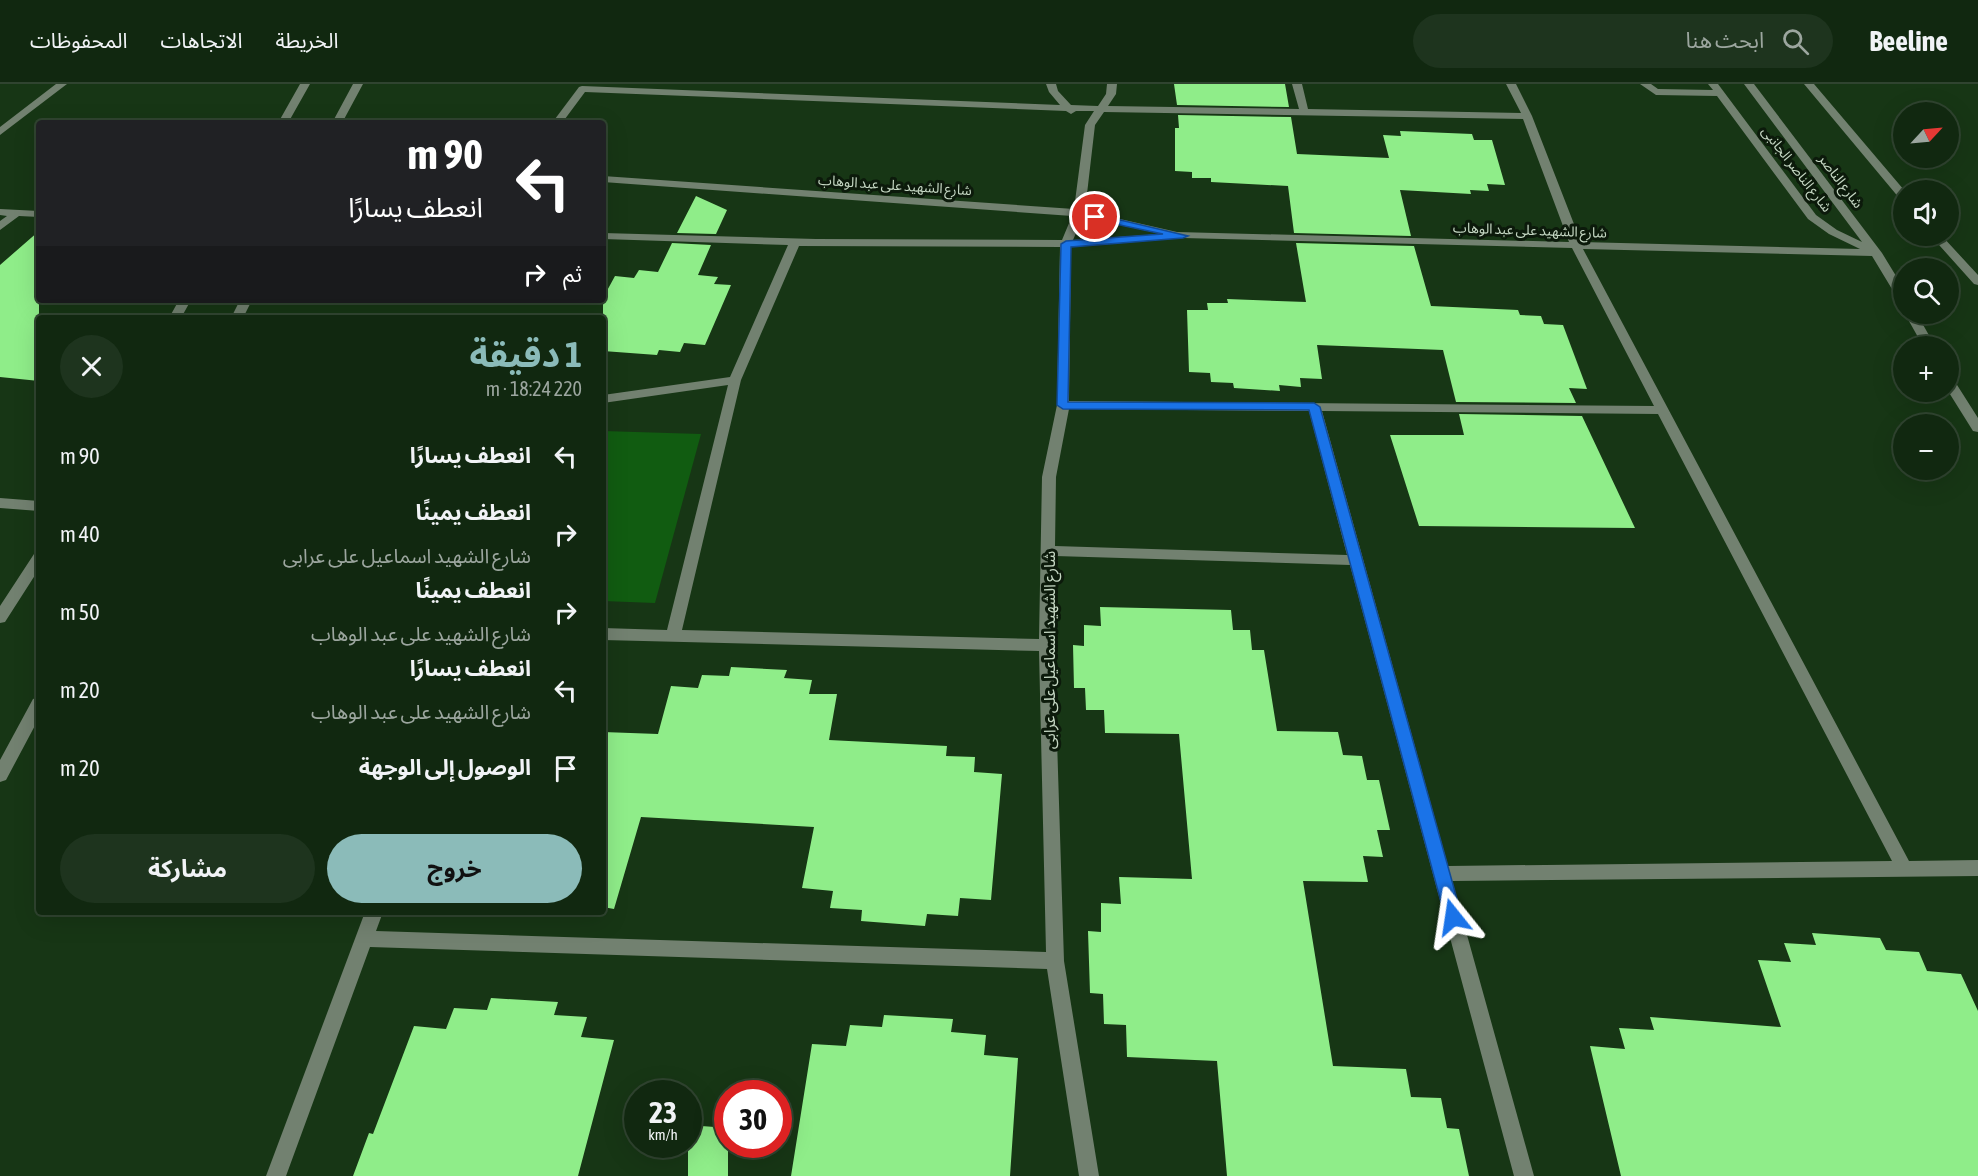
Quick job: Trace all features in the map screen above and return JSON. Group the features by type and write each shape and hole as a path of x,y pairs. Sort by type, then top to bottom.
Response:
{"street":[{"path":"0,132 62,84"},
{"path":"285,120 305,84"},
{"path":"339,120 358,84"},
{"path":"801,99 808,84"},
{"path":"1051,84 1054,92 1067,108 1090,125"},
{"name":"شارع الشهيد اسماعيل على عرابى","path":"1089,1176 1055,961 1046,645 1049,477 1063,405 1066,244 1078,213 1090,125 1111,94 1112,84"},
{"path":"1297,84 1304,111"},
{"path":"1511,84 1527,116 1577,247 1905,870"},
{"path":"1645,84 1649,89 1659,93 1720,93"},
{"name":"شارع الناصر الجانبى","path":"1713,84 1812,217 1833,232 1876,253"},
{"name":"شارع الناصر","path":"1749,84 1876,253 1893,281"},
{"path":"1809,84 1893,183"},
{"path":"559,120 584,86 801,99 1067,108 1527,116"},
{"name":"شارع الشهيد على عبد الوهاب","path":"606,179 1078,213 1183,236"},
{"path":"0,212 36,214"},
{"path":"0,227 16,213"},
{"name":"شارع الشهيد على عبد الوهاب","path":"606,236 794,244 1066,244 1183,236 1876,253"},
{"path":"674,636 735,380 794,244"},
{"path":"1945,246 1978,282"},
{"path":"606,399 735,380"},
{"path":"1959,398 1978,428"},
{"path":"1063,405 1663,410"},
{"path":"1314,407 1524,1176"},
{"path":"0,503 36,506"},
{"path":"1048,551 1356,560"},
{"path":"0,618 36,563"},
{"path":"606,634 1046,645"},
{"path":"0,775 36,709"},
{"path":"1442,874 1978,868"},
{"path":"276,1176 373,915"},
{"path":"364,939 1055,961"}],"green space":[{"path":"606,431 701,434 655,603 606,601"}],"building":[{"path":"1174,84 1285,84 1289,107 1177,105"},
{"path":"1178,115 1291,117 1297,154 1389,158 1383,135 1401,136 1400,131 1472,134 1474,140 1492,140 1505,185 1487,184 1489,191 1470,190 1471,194 1400,190 1411,236 1294,233 1288,186 1211,182 1211,178 1192,178 1192,172 1175,171 1175,128 1179,128"},
{"path":"696,196 727,210 716,234 677,233"},
{"path":"36,234 36,303 39,303 39,315 36,315 36,381 0,377 0,265"},
{"path":"672,243 711,245 698,275 718,277 714,284 731,285 705,345 684,343 680,352 659,350 657,355 606,351 606,315 603,315 603,303 606,303 606,292 615,276 634,278 639,270 658,272"},
{"path":"1296,243 1414,246 1431,306 1518,310 1520,315 1541,316 1544,324 1563,325 1587,389 1569,388 1576,403 1456,402 1443,350 1317,345 1322,379 1300,378 1301,387 1279,385 1280,391 1234,388 1233,383 1211,382 1210,373 1189,372 1187,310 1208,310 1207,303 1228,303 1227,299 1306,302"},
{"path":"1459,414 1582,416 1635,528 1419,526 1390,435 1464,435"},
{"path":"1100,607 1231,610 1233,630 1250,630 1252,650 1264,650 1277,731 1338,732 1343,755 1362,756 1367,780 1379,780 1390,830 1377,830 1383,857 1363,856 1368,882 1303,881 1333,1066 1406,1069 1411,1097 1441,1098 1447,1128 1459,1129 1469,1176 1227,1176 1217,1061 1127,1057 1126,1025 1104,1024 1103,994 1090,993 1088,931 1101,932 1101,903 1121,904 1119,877 1192,879 1179,734 1105,733 1104,710 1086,710 1085,688 1074,688 1073,645 1084,646 1084,625 1101,626"},
{"path":"731,667 787,670 784,678 812,680 809,694 837,694 829,740 947,746 946,756 975,757 974,772 1002,774 991,900 960,898 958,916 927,914 925,926 861,921 862,910 830,908 833,891 802,888 814,827 641,817 614,909 606,908 606,732 658,734 671,686 698,688 702,675 729,676"},
{"path":"1812,933 1880,938 1886,950 1919,952 1927,971 1961,974 1978,1011 1978,1176 1621,1176 1590,1046 1625,1049 1619,1028 1654,1030 1650,1017 1781,1027 1758,960 1791,962 1784,943 1816,945"},
{"path":"491,998 558,1002 554,1015 587,1017 581,1037 614,1040 578,1176 353,1176 369,1133 373,1134 414,1026 446,1029 454,1008 487,1010"},
{"path":"884,1015 953,1019 951,1032 986,1035 984,1055 1018,1058 1010,1176 791,1176 812,1044 846,1046 850,1025 882,1027"},
{"path":"702,1126 714,1127 714,1158 728,1158 728,1176 688,1176 688,1158 702,1158"}],"route":[{"path":"1095,217 1183,236 1110,243 1066,244 1063,405 1314,407 1453,917"}]}
